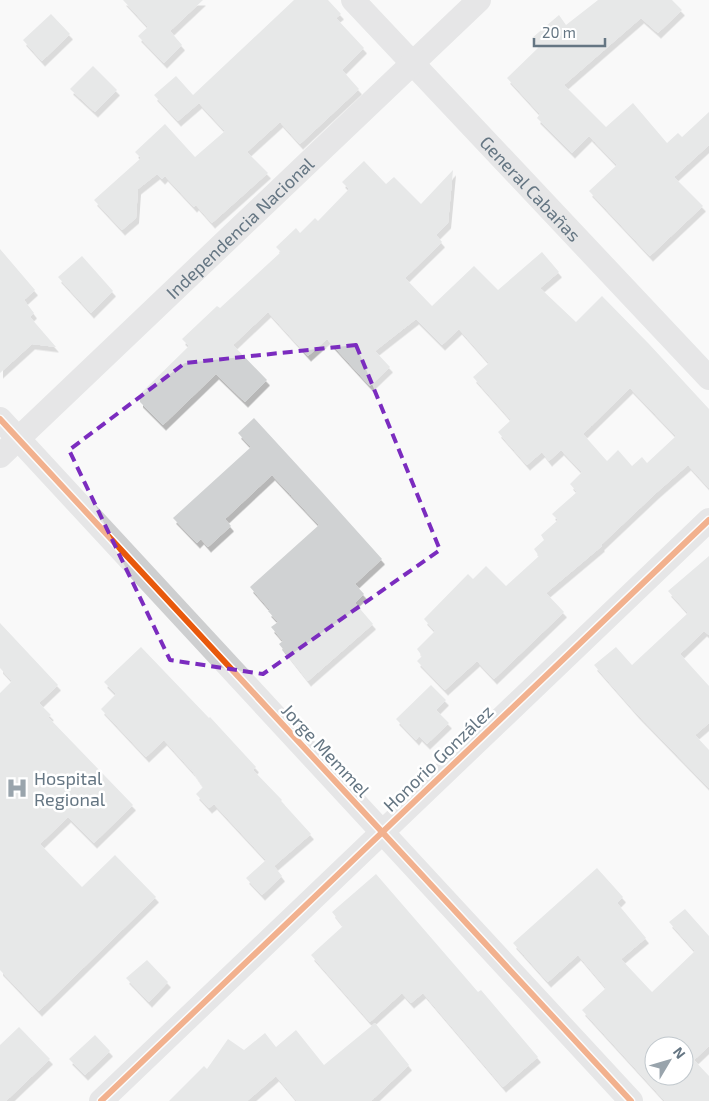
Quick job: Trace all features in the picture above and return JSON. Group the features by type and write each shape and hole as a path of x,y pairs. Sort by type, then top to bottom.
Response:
{"street":[{"name":"General Cabañas","path":"353,0 709,378"},
{"name":"Independencia Nacional","path":"0,456 479,0"},
{"name":"Jorge Memmel","path":"0,419 631,1101"},
{"name":"Honorio González","path":"101,1101 709,520"}],"highlighted area":[{"path":"356,345 440,550 263,674 170,660 69,450 185,363"}],"building":[{"path":"123,0 203,0 170,31 182,45 164,63 138,36 148,27"},
{"path":"294,0 328,0 341,14 336,18 364,48 342,70 359,89 300,144 280,122 247,152 268,173 212,223 165,176 162,179 157,174 138,189 136,218 122,230 94,200 141,158 135,152 165,124 195,157 225,131 199,103 178,121 154,95 176,76 193,95"},
{"path":"598,0 672,0 682,10 658,33 641,18 564,85 606,127 633,103 667,143 678,133 682,137 709,112 709,145 674,177 703,206 650,256 589,191 617,165 589,136 572,153 537,118 540,114 507,78 539,47 532,38 559,15 566,25"},
{"path":"51,14 70,34 42,61 23,40"},
{"path":"93,66 117,90 95,112 70,89"},
{"path":"364,161 386,184 394,177 421,204 453,170 448,223 436,235 442,242 405,278 432,306 474,266 498,290 542,252 559,272 540,288 576,322 602,296 709,409 709,488 688,465 656,493 602,546 546,593 564,612 494,679 477,661 445,690 417,661 422,656 417,649 435,631 424,619 468,574 473,579 486,566 506,586 539,556 534,549 544,540 541,535 558,520 552,514 577,492 570,484 582,472 561,450 549,461 542,452 527,465 498,432 511,420 473,377 489,363 459,329 442,345 416,319 375,351 390,367 370,386 327,339 308,356 268,312 233,345 267,380 245,402 216,374 163,425 140,402 140,394 189,346 182,339 217,306 220,308 281,252 276,247 296,228 300,233 315,218 318,221 349,189 342,182","holes":["630,388 676,436 647,463 642,457 632,466 618,450 607,461 583,434"]},
{"path":"0,249 35,290 24,300 34,313 30,317 56,347 32,344 0,373"},
{"path":"82,256 113,291 91,313 58,277"},
{"path":"254,418 382,559 355,584 364,594 355,603 373,624 308,681 279,644 283,641 271,627 278,622 250,587 319,525 272,475 225,519 231,526 208,547 201,539 197,543 173,518 251,447 238,433"},
{"path":"709,556 709,635 704,631 680,654 709,686 709,723 695,735 709,750 709,788 637,714 594,665 616,647 632,665 688,613 668,591"},
{"path":"0,623 58,685 39,703 51,715 48,717 133,805 94,843 68,817 40,844 82,887 115,855 156,897 39,1011 0,970 0,693 12,681 0,668"},
{"path":"141,647 256,767 253,770 311,834 274,866 282,876 262,895 246,878 266,860 214,804 209,808 196,794 203,787 193,772 164,740 146,757 101,709 116,694 104,682"},
{"path":"431,685 446,700 436,710 449,723 427,744 419,736 416,740 396,719"},
{"path":"597,868 623,897 617,903 646,938 621,959 652,992 695,951 669,922 685,909 709,936 709,1046 694,1060 694,1036 644,1036 644,1078 582,1010 606,988 578,955 548,982 513,943"},
{"path":"376,874 478,992 481,990 538,1057 503,1087 423,993 411,1003 402,993 370,1022 311,955 343,926 332,912"},
{"path":"147,960 168,982 149,1002 126,978"},
{"path":"375,1023 409,1065 371,1101 297,1101 276,1076 247,1101 169,1101 204,1066 207,1069 228,1039 244,1050 265,1033 276,1047 296,1030 324,1065"},
{"path":"19,1027 50,1059 6,1101 0,1101 0,1045"},
{"path":"95,1035 110,1051 85,1075 69,1059"},
{"path":"694,1060 709,1076 709,1101 665,1101 651,1086 694,1086"}],"cycle path":[{"path":"0,419 631,1101"},
{"path":"101,1101 709,520"}],"place":[{"name":"Hospital Regional","path":"17,788"}]}
